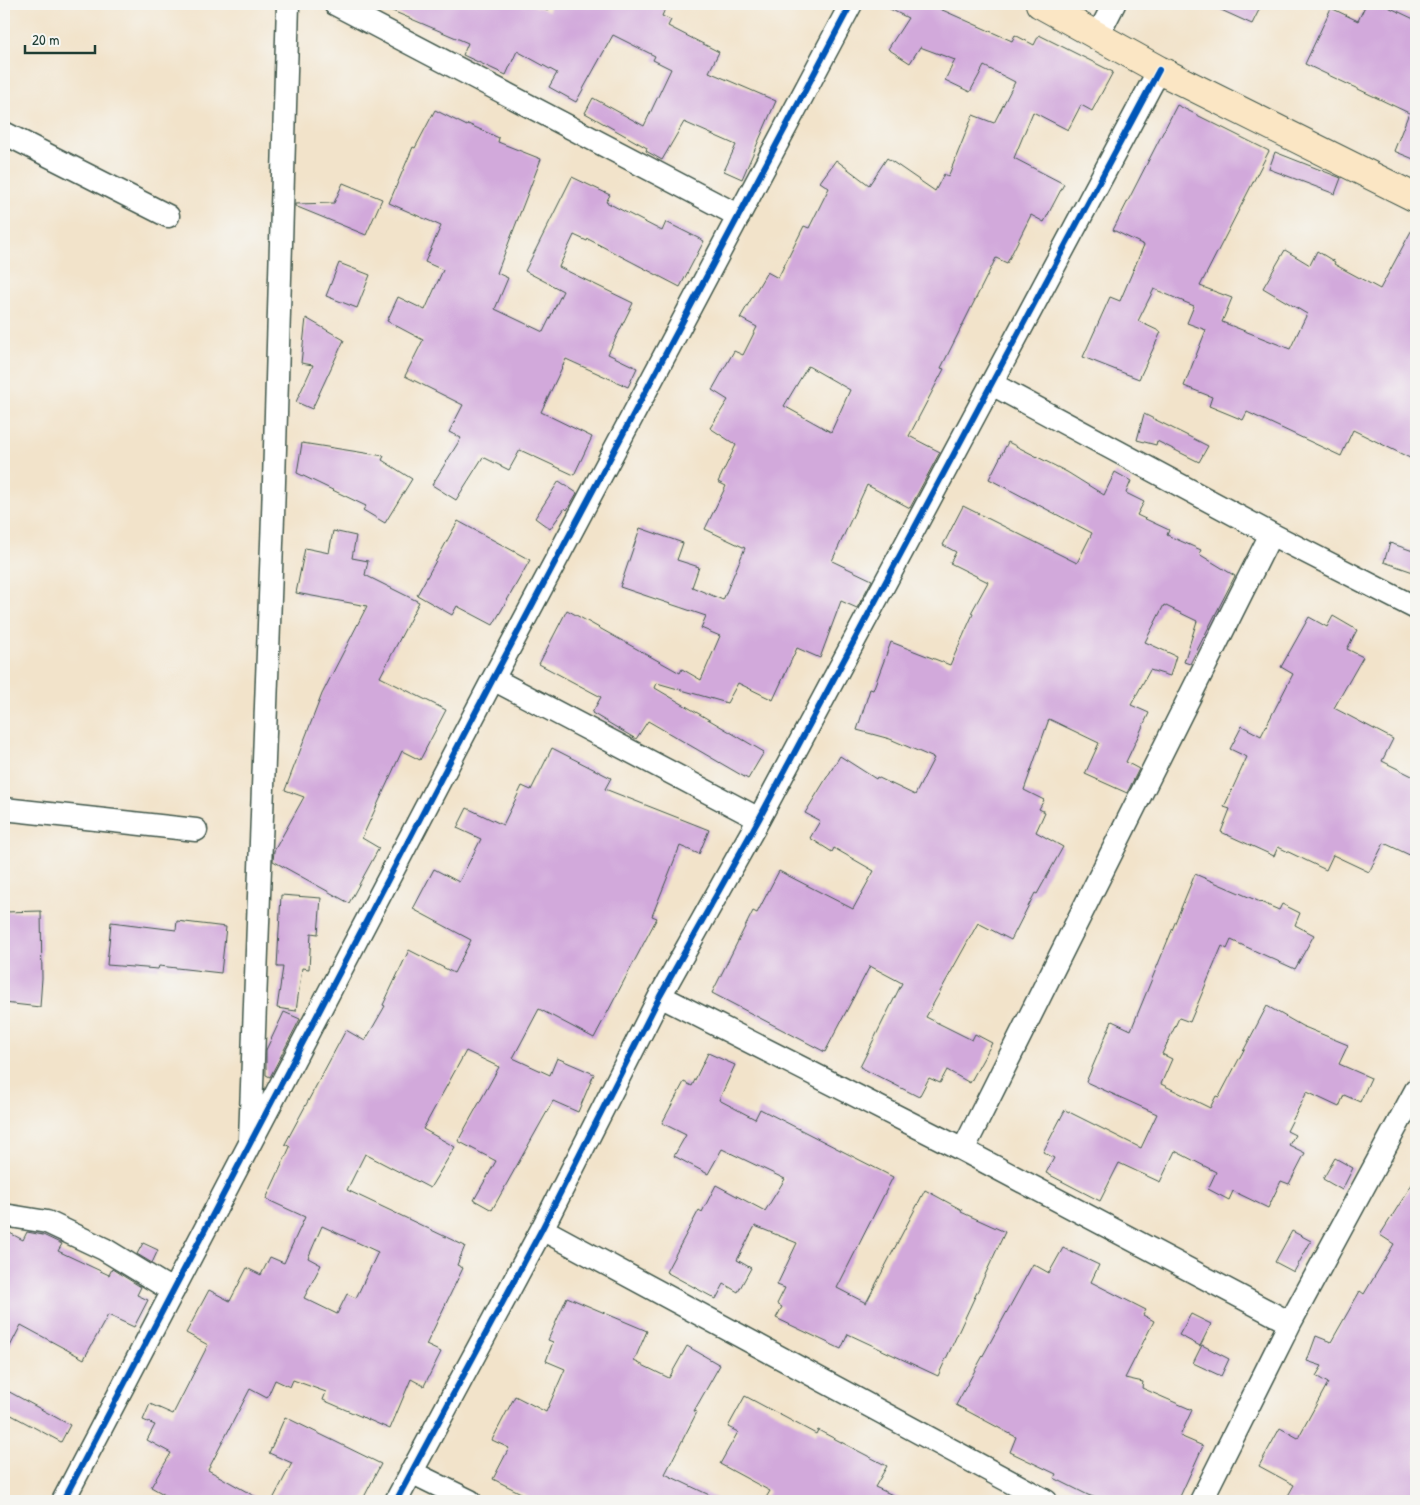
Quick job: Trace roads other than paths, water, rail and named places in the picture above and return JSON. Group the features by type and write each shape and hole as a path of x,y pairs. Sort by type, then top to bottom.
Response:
{"street":[{"path":"250,1146 273,516 288,4"},
{"path":"335,4 739,216"},
{"path":"63,1501 493,679 851,4"},
{"path":"1040,4 1159,70 1416,198"},
{"path":"1098,35 1114,4"},
{"path":"396,1501 542,1230 660,996 759,819 1159,70"},
{"path":"4,133 168,216"},
{"path":"992,384 1271,534 1416,608"},
{"path":"963,1150 1271,534"},
{"path":"493,679 759,819"},
{"path":"4,809 196,830"},
{"path":"660,996 963,1150 1290,1323"},
{"path":"1201,1501 1290,1323 1416,1090"},
{"path":"4,1215 47,1222 104,1250 173,1291"},
{"path":"542,1230 1046,1501"},
{"path":"411,1472 470,1501"}]}
